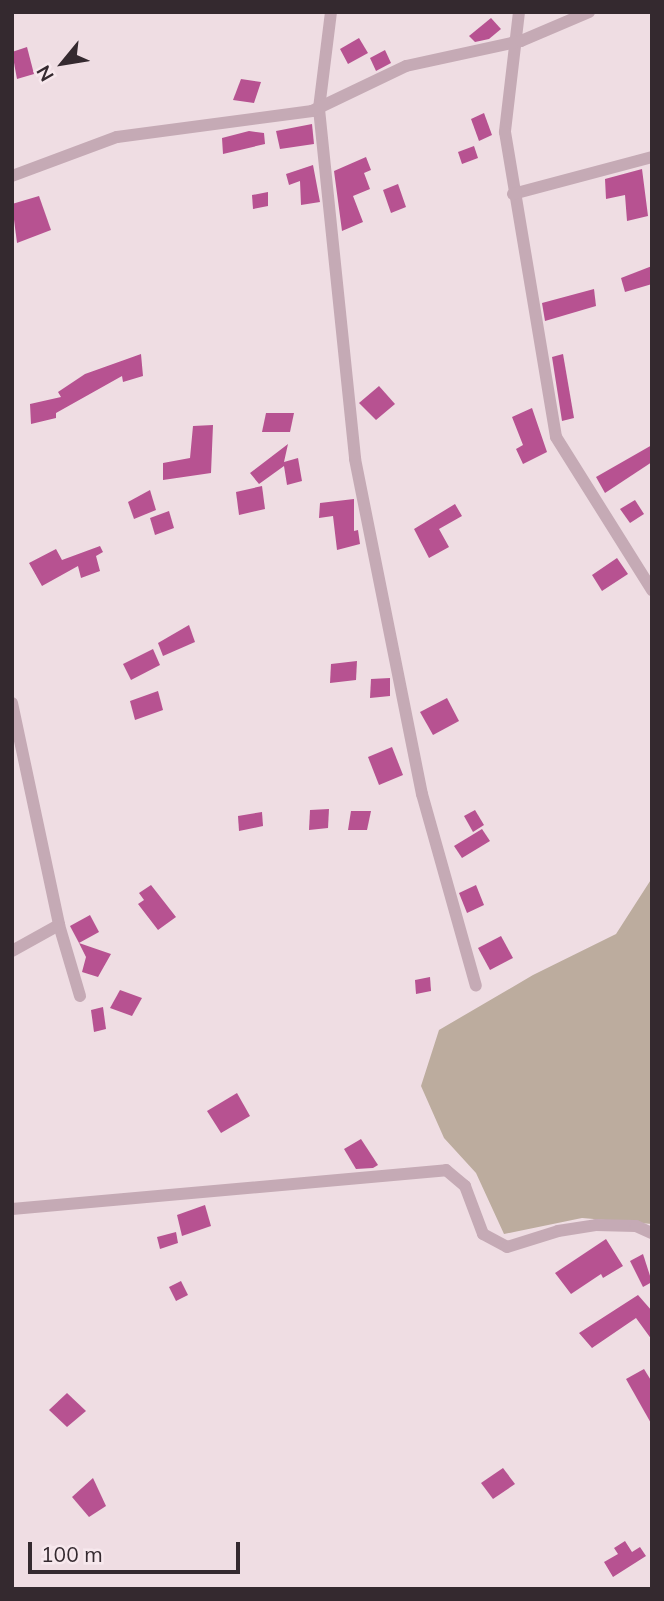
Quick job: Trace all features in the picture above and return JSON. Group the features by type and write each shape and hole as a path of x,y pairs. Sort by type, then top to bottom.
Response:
{"street":[{"path":"331,12 319,108 355,458 422,794 476,986"},
{"path":"519,12 505,132 513,194 556,438 652,590"},
{"path":"12,176 117,137 319,108 406,66 516,42 589,12"},
{"path":"513,194 652,157"},
{"path":"12,703 59,925 80,996"},
{"path":"12,951 59,925"},
{"path":"12,1209 446,1170 465,1186 483,1234 507,1247 558,1231 596,1225 636,1226 652,1233"}],"shaded area":[{"path":"652,878 652,1224 582,1218 504,1234 476,1173 444,1138 421,1086 439,1030 533,975 616,934"}],"building":[{"path":"491,18 501,29 489,39 475,42 469,36"},
{"path":"359,38 368,53 348,64 340,49"},
{"path":"27,47 34,74 17,79 12,52"},
{"path":"385,50 391,63 376,71 370,58"},
{"path":"241,79 261,82 254,103 233,100"},
{"path":"484,113 492,135 479,141 471,119"},
{"path":"312,124 314,144 280,149 276,131"},
{"path":"249,131 264,133 265,144 223,154 222,138"},
{"path":"474,146 478,158 462,164 458,152"},
{"path":"366,157 371,170 364,173 370,189 353,196 363,222 342,231 334,171"},
{"path":"313,165 320,202 301,205 300,181 289,185 286,174"},
{"path":"642,169 648,216 627,221 625,195 606,199 605,179"},
{"path":"398,184 406,207 391,213 383,190"},
{"path":"268,192 268,206 253,209 252,195"},
{"path":"39,196 51,230 17,243 12,204"},
{"path":"652,266 652,284 625,292 621,278"},
{"path":"594,289 596,306 545,321 542,303"},
{"path":"141,354 143,376 123,382 122,376 56,413 56,418 31,424 30,404 61,397 58,392 85,374"},
{"path":"563,354 574,418 562,421 552,357"},
{"path":"379,386 395,404 376,420 359,403"},
{"path":"532,408 547,452 523,464 516,449 523,445 512,417"},
{"path":"266,413 294,413 290,432 262,432"},
{"path":"213,425 211,473 163,480 163,463 190,458 193,426"},
{"path":"288,444 284,462 298,458 302,481 287,485 284,466 259,484 250,473"},
{"path":"652,445 652,462 605,493 596,477"},
{"path":"262,486 265,509 239,515 236,492"},
{"path":"150,490 156,510 134,519 128,502"},
{"path":"354,499 354,531 358,530 360,544 337,550 333,516 319,518 320,503"},
{"path":"635,500 644,514 630,523 620,509"},
{"path":"455,504 462,516 439,529 449,547 429,558 414,529"},
{"path":"169,511 174,528 155,535 150,518"},
{"path":"100,546 103,552 96,556 100,571 81,578 78,566 42,586 29,563 56,549 62,560"},
{"path":"617,558 628,574 602,591 592,575"},
{"path":"189,625 195,642 163,656 158,643"},
{"path":"153,649 160,665 131,680 123,664"},
{"path":"357,661 356,680 330,683 331,664"},
{"path":"390,678 390,696 370,698 371,679"},
{"path":"158,691 163,710 135,720 130,701"},
{"path":"447,698 459,721 433,735 420,712"},
{"path":"392,747 403,775 379,785 368,757"},
{"path":"329,809 328,828 309,830 310,810"},
{"path":"475,810 484,825 473,832 464,816"},
{"path":"351,811 371,811 367,830 348,830"},
{"path":"262,812 263,826 239,831 238,816"},
{"path":"482,829 490,841 462,858 454,846"},
{"path":"151,885 176,917 158,930 138,904 144,900 139,893"},
{"path":"476,885 484,905 467,913 459,893"},
{"path":"90,915 99,932 79,943 70,926"},
{"path":"501,936 513,958 490,970 478,948"},
{"path":"79,943 111,954 98,977 82,972 86,957"},
{"path":"430,977 431,991 416,994 415,980"},
{"path":"120,990 142,998 132,1016 110,1008"},
{"path":"103,1007 106,1029 94,1032 91,1010"},
{"path":"237,1093 250,1116 221,1133 207,1111"},
{"path":"361,1139 378,1165 373,1168 356,1169 344,1149"},
{"path":"205,1205 211,1226 182,1236 177,1215"},
{"path":"176,1232 178,1243 160,1249 157,1237"},
{"path":"606,1239 623,1266 603,1278 601,1274 571,1294 555,1273"},
{"path":"643,1254 652,1282 643,1287 630,1261"},
{"path":"181,1281 188,1295 176,1301 169,1287"},
{"path":"638,1295 652,1311 652,1340 636,1318 592,1348 579,1333"},
{"path":"644,1369 652,1382 652,1425 626,1379"},
{"path":"67,1393 86,1411 67,1427 49,1410"},
{"path":"503,1468 515,1484 493,1499 481,1483"},
{"path":"93,1478 106,1506 89,1517 72,1497"},
{"path":"625,1541 632,1552 640,1547 646,1556 613,1577 604,1562 618,1554 614,1548"}]}
